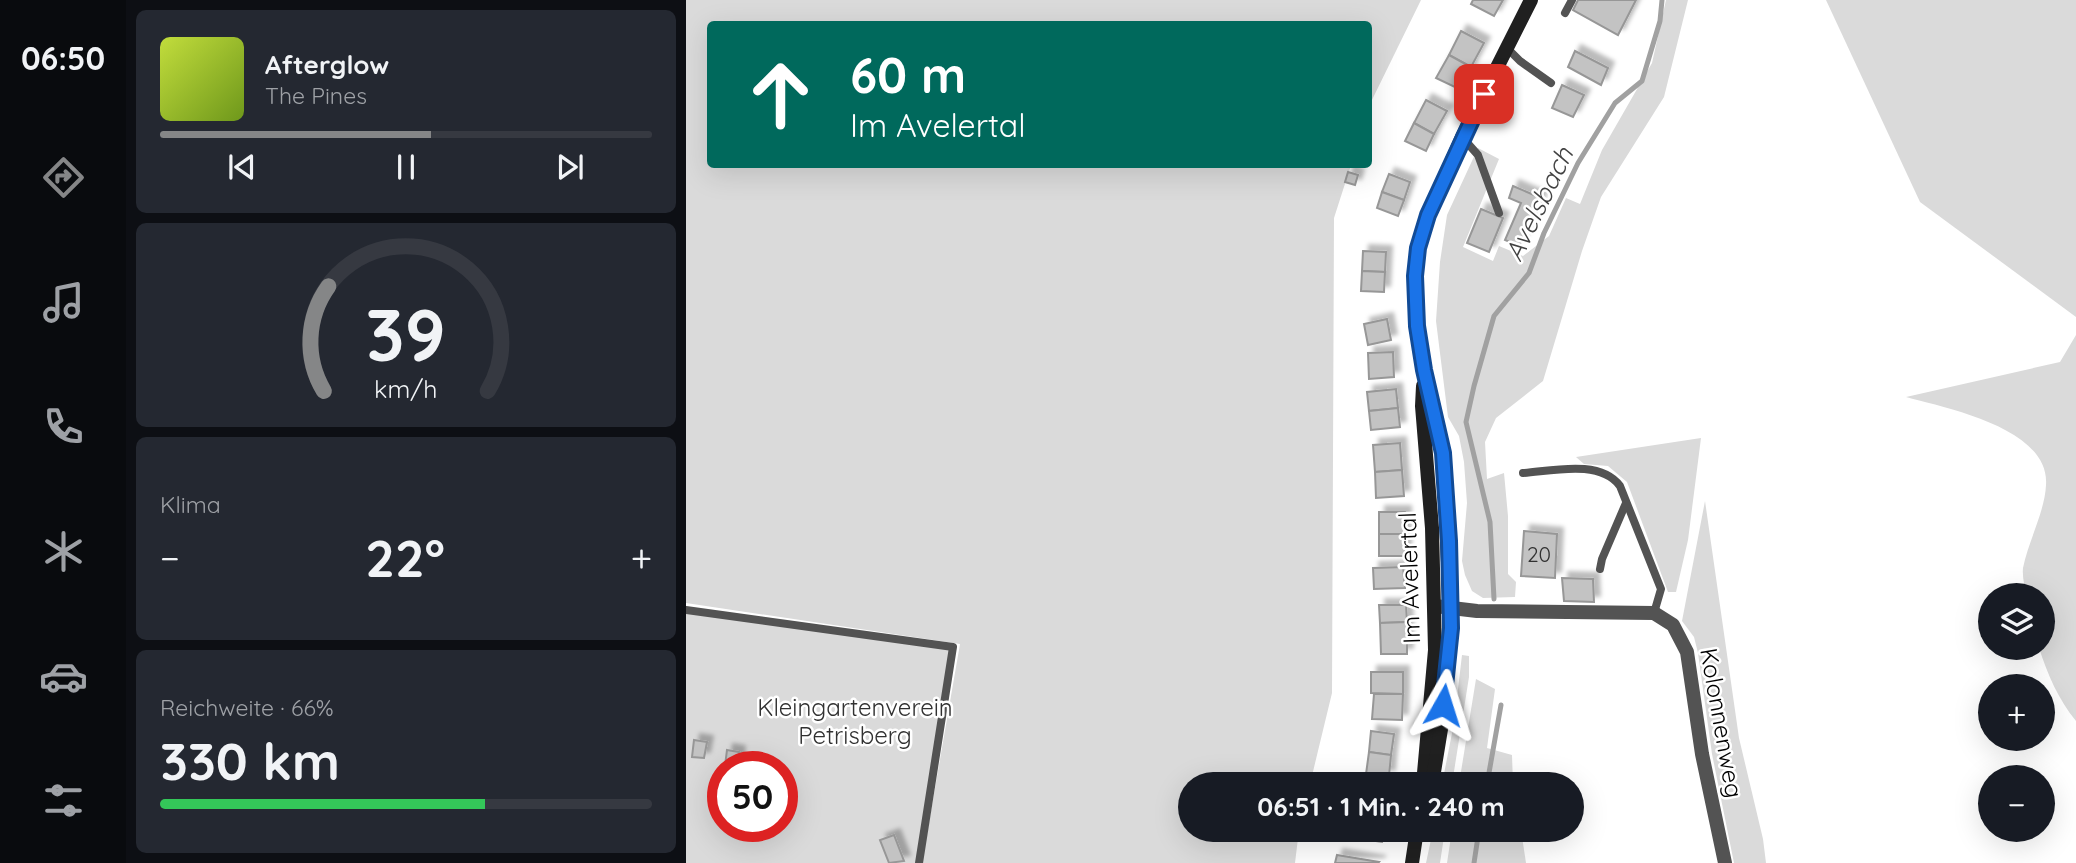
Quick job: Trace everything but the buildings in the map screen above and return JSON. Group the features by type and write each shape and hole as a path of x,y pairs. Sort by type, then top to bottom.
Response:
{"main road":[{"name":"Im Avelertal","path":"1434,772 1442,723 1451,628 1449,541 1443,453 1417,326 1415,288 1418,248 1428,215 1462,137 1531,0"},
{"name":"Im Avelertal","path":"1424,370 1422,407 1431,512 1435,606 1435,650 1424,772"},
{"path":"1412,863 1415,842"}],"street":[{"path":"1435,606 1477,611 1654,613"},
{"name":"Kolonnenweg","path":"1654,613 1673,625 1687,652 1702,754 1725,863"}],"lane":[{"path":"1565,13 1572,0"},
{"path":"1507,48 1551,83"},
{"path":"1462,137 1478,155 1499,213"},
{"path":"1523,473 1600,471 1613,477 1620,486 1661,589 1654,613"},
{"path":"1600,569 1602,558 1626,503"},
{"path":"686,610 953,647 919,863"}],"green space":[{"path":"686,0 1421,0 1372,100 1372,21 707,21 707,168 1350,168 1334,218 1332,693 1313,772 1178,772 1178,842 1298,842 1295,863 922,863 960,644 686,603"},
{"path":"1666,0 1688,0 1664,97 1601,197 1543,381 1496,418 1485,442 1487,479 1504,473 1508,516 1508,574 1516,582 1515,597 1483,598 1472,591 1462,561 1467,503 1464,462 1459,436 1448,417 1436,321 1440,262 1447,215 1478,148 1499,159 1463,247 1493,261 1499,246 1523,256 1549,236 1566,198 1580,204 1602,150 1652,63"},
{"path":"1826,0 2076,0 2076,317 1920,202"},
{"path":"2076,335 2076,721 2055,688 2055,674 2049,674 2043,660 2055,660 2055,583 2024,583 2023,578 2025,558 2045,495 2043,465 2031,449 2014,435 1992,424 1945,407 1906,397 2060,362"},
{"path":"1701,438 1688,540 1676,592 1668,592 1627,482 1608,466 1584,464 1576,457"},
{"path":"1705,501 1739,738 1763,839 1766,863 1734,863 1712,754 1698,653 1694,637 1682,621"},
{"name":"Kleingartenverein Petrisberg","path":"686,611 955,646 917,863 686,863"},
{"path":"1462,655 1469,656 1469,677 1454,772 1444,772 1454,723"},
{"path":"1476,679 1495,689 1487,748 1512,755 1513,772 1461,772"},
{"path":"1430,842 1443,842 1440,863 1426,863"},
{"path":"1450,842 1523,842 1526,863 1447,863"}],"waterway":[{"name":"Avelsbach","path":"1494,599 1490,522 1466,422 1474,386 1494,316 1529,273 1544,233 1578,163 1615,103 1642,81 1660,21 1662,0"},
{"name":"Avelsbach","path":"1489,772 1501,705"},
{"name":"Avelsbach","path":"1474,863 1477,842"}],"route":[{"path":"1443,705 1451,628 1449,541 1443,453 1417,326 1415,276 1418,248 1428,215 1484,94"}]}
